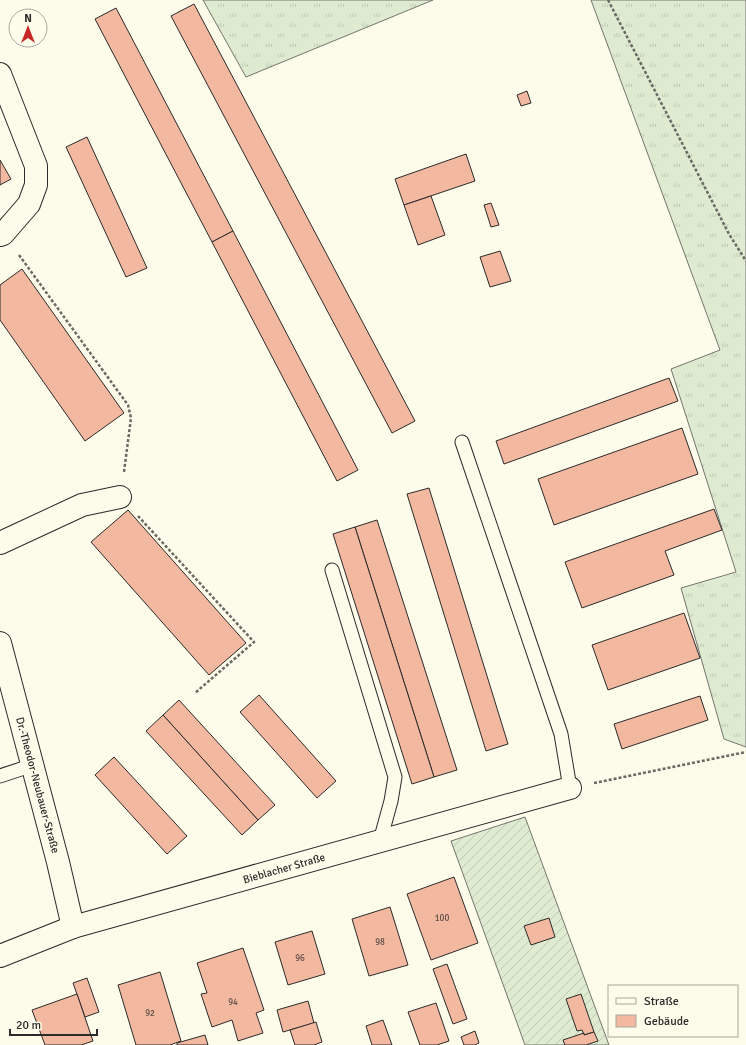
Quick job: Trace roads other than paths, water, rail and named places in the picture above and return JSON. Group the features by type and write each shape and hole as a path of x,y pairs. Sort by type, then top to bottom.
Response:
{"street":[{"path":"0,74 36,166 36,185 29,204 2,235"},
{"path":"0,543 82,505 120,497"},
{"name":"Dr.-Theodor-Neubauer-Straße","path":"0,643 58,862 73,927"},
{"name":"Bieblacher Straße","path":"0,956 73,927 570,788"}],"lane":[{"path":"462,442 561,734 570,788"},
{"path":"332,570 395,777 392,802 380,841"},
{"path":"0,776 33,765"}]}
